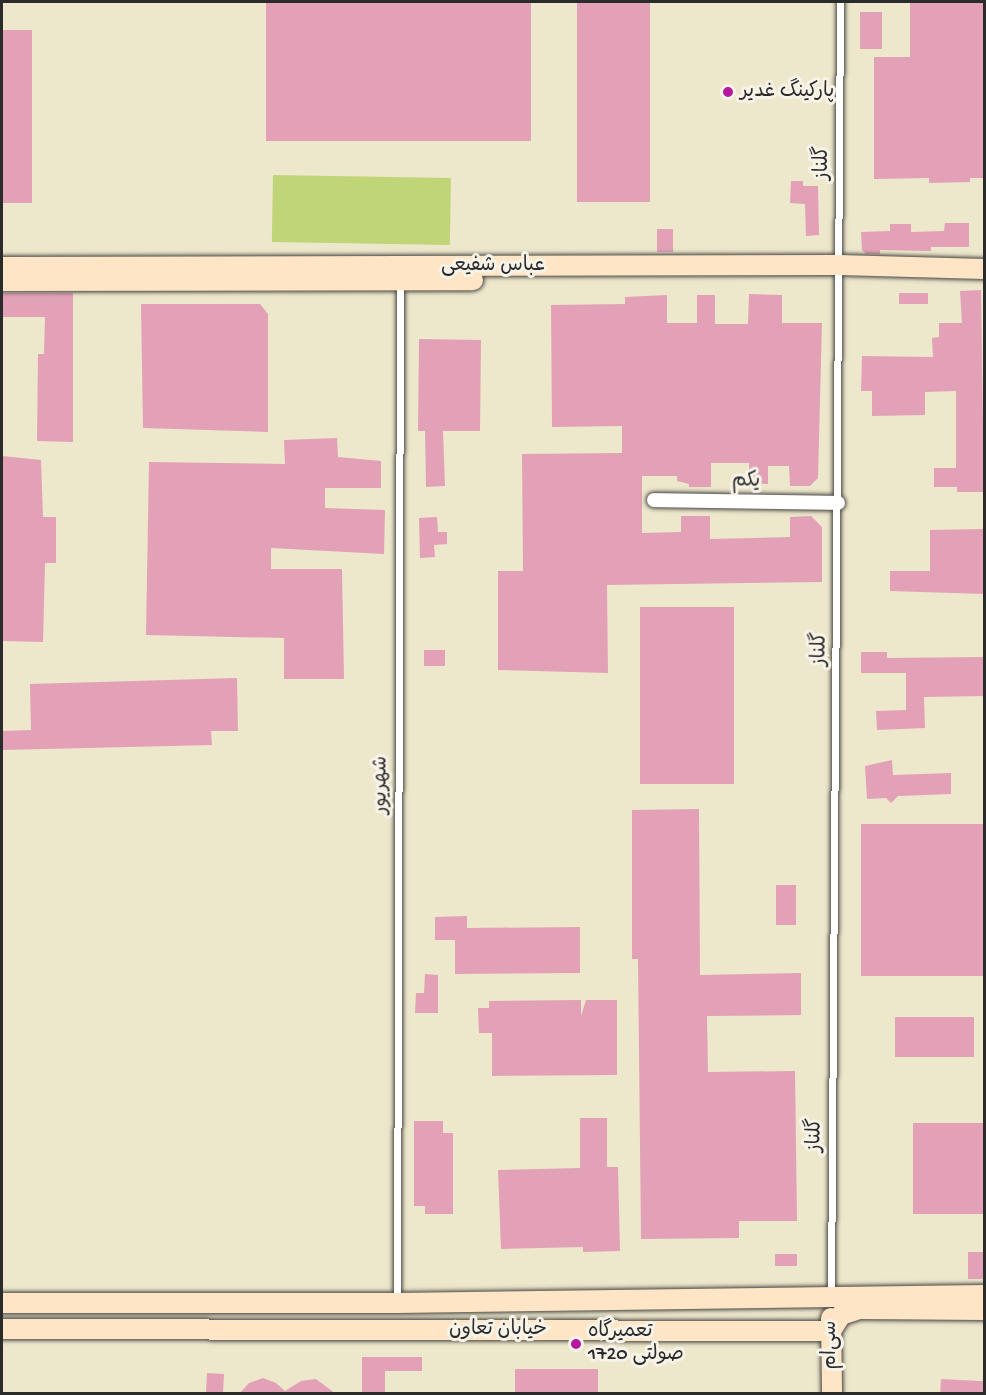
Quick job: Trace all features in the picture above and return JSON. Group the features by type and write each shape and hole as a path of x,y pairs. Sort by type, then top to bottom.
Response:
{"street":[{"name":"عباس شفیعی","path":"2,267 400,274"},
{"name":"عباس شفیعی","path":"2,281 400,274 984,269"},
{"name":"عباس شفیعی","path":"839,270 984,278"},
{"name":"یکم","path":"654,500 838,503"},
{"name":"خیابان تعاون","path":"2,1303 397,1303 984,1295"},
{"name":"سی‌ام","path":"831,1297 832,1394"},
{"path":"831,1331 841,1315 860,1309 984,1310"},
{"name":"خیابان تعاون","path":"2,1329 831,1331"}],"lane":[{"name":"گلناز","path":"831,1297 840,2"},
{"name":"شهریور","path":"397,1303 400,274"}],"green space":[{"path":"273,175 451,178 450,245 272,242"}],"building":[{"path":"266,2 531,2 531,141 266,141"},
{"path":"577,2 650,2 650,202 577,202"},
{"path":"910,2 984,2 984,178 970,178 970,182 929,183 929,178 874,179 874,57 910,57"},
{"path":"860,12 882,12 882,49 860,49"},
{"path":"2,30 32,30 32,203 2,203"},
{"path":"791,181 803,181 803,186 818,186 819,235 806,236 805,204 790,203"},
{"path":"945,223 969,223 969,247 931,247 931,251 880,250 880,254 866,254 862,250 861,232 890,231 890,224 911,224 911,232 944,231"},
{"path":"657,229 673,229 673,252 657,252"},
{"path":"981,290 984,492 957,492 957,487 934,487 934,468 956,468 956,391 925,392 925,415 872,416 872,391 861,391 862,356 933,357 932,338 939,337 939,323 962,323 960,291"},
{"path":"2,293 73,293 73,442 37,441 38,354 44,354 45,317 2,317"},
{"path":"899,293 928,293 928,304 899,304"},
{"path":"749,294 782,295 782,323 822,323 818,478 810,486 790,486 789,466 768,466 768,484 749,483 749,463 711,463 711,487 689,487 689,484 677,481 677,476 642,476 642,533 681,532 681,516 710,516 710,539 790,537 790,517 811,516 822,527 822,582 607,585 608,673 498,670 498,571 523,571 522,454 622,453 622,426 552,427 551,305 625,304 625,297 667,295 667,323 697,323 697,295 715,295 715,324 748,324"},
{"path":"141,304 260,304 268,314 268,432 143,428"},
{"path":"419,339 481,340 480,431 443,431 445,486 426,487 425,431 418,431"},
{"path":"337,438 338,457 381,461 381,488 325,488 325,508 385,510 384,554 271,548 271,569 342,569 344,679 284,679 284,638 146,635 149,462 285,464 284,440"},
{"path":"2,456 41,460 43,517 56,517 56,563 45,563 43,642 2,641"},
{"path":"437,517 438,532 447,532 447,544 434,545 435,557 420,558 419,518"},
{"path":"984,529 984,594 890,591 890,571 930,571 930,530"},
{"path":"640,607 734,607 734,784 640,784"},
{"path":"424,650 445,650 445,666 424,666"},
{"path":"861,652 887,652 887,658 984,657 984,696 924,697 925,728 877,730 876,711 906,710 906,673 861,673"},
{"path":"237,678 238,731 211,731 212,745 2,750 2,731 31,730 30,684"},
{"path":"892,760 893,775 951,773 951,794 898,796 891,803 886,798 867,799 865,766"},
{"path":"699,809 700,975 801,973 801,1015 707,1016 708,1072 795,1071 797,1221 739,1221 739,1238 641,1239 638,959 632,959 632,810"},
{"path":"861,824 984,824 984,976 861,976"},
{"path":"776,885 796,885 796,925 776,925"},
{"path":"467,916 467,928 580,927 580,973 455,974 455,940 435,940 435,917"},
{"path":"425,974 438,975 438,1013 415,1013 416,993 424,993"},
{"path":"581,1000 581,1016 586,1000 617,1000 617,1075 492,1076 492,1033 479,1033 478,1008 489,1008 489,1001"},
{"path":"895,1017 974,1017 974,1057 895,1057"},
{"path":"580,1118 607,1118 607,1167 618,1167 620,1251 583,1252 583,1247 501,1249 498,1170 580,1168"},
{"path":"414,1121 443,1121 443,1133 453,1133 453,1214 425,1214 425,1206 414,1206"},
{"path":"913,1123 984,1123 984,1214 913,1214"},
{"path":"968,1252 984,1252 984,1279 968,1279"},
{"path":"775,1254 797,1254 797,1266 775,1266"},
{"path":"362,1357 422,1357 422,1371 385,1371 385,1394 362,1394"},
{"path":"515,1369 598,1369 598,1394 515,1394"},
{"path":"207,1373 224,1374 223,1394 206,1394"},
{"path":"263,1378 276,1383 285,1391 301,1381 316,1379 336,1394 239,1394 249,1383"},
{"path":"941,1379 984,1381 983,1394 940,1394"}],"place":[{"name":"پارکینگ غدیر","path":"728,92"},
{"name":"تعمیرگاه 1720 صولتی","path":"576,1344"}]}
